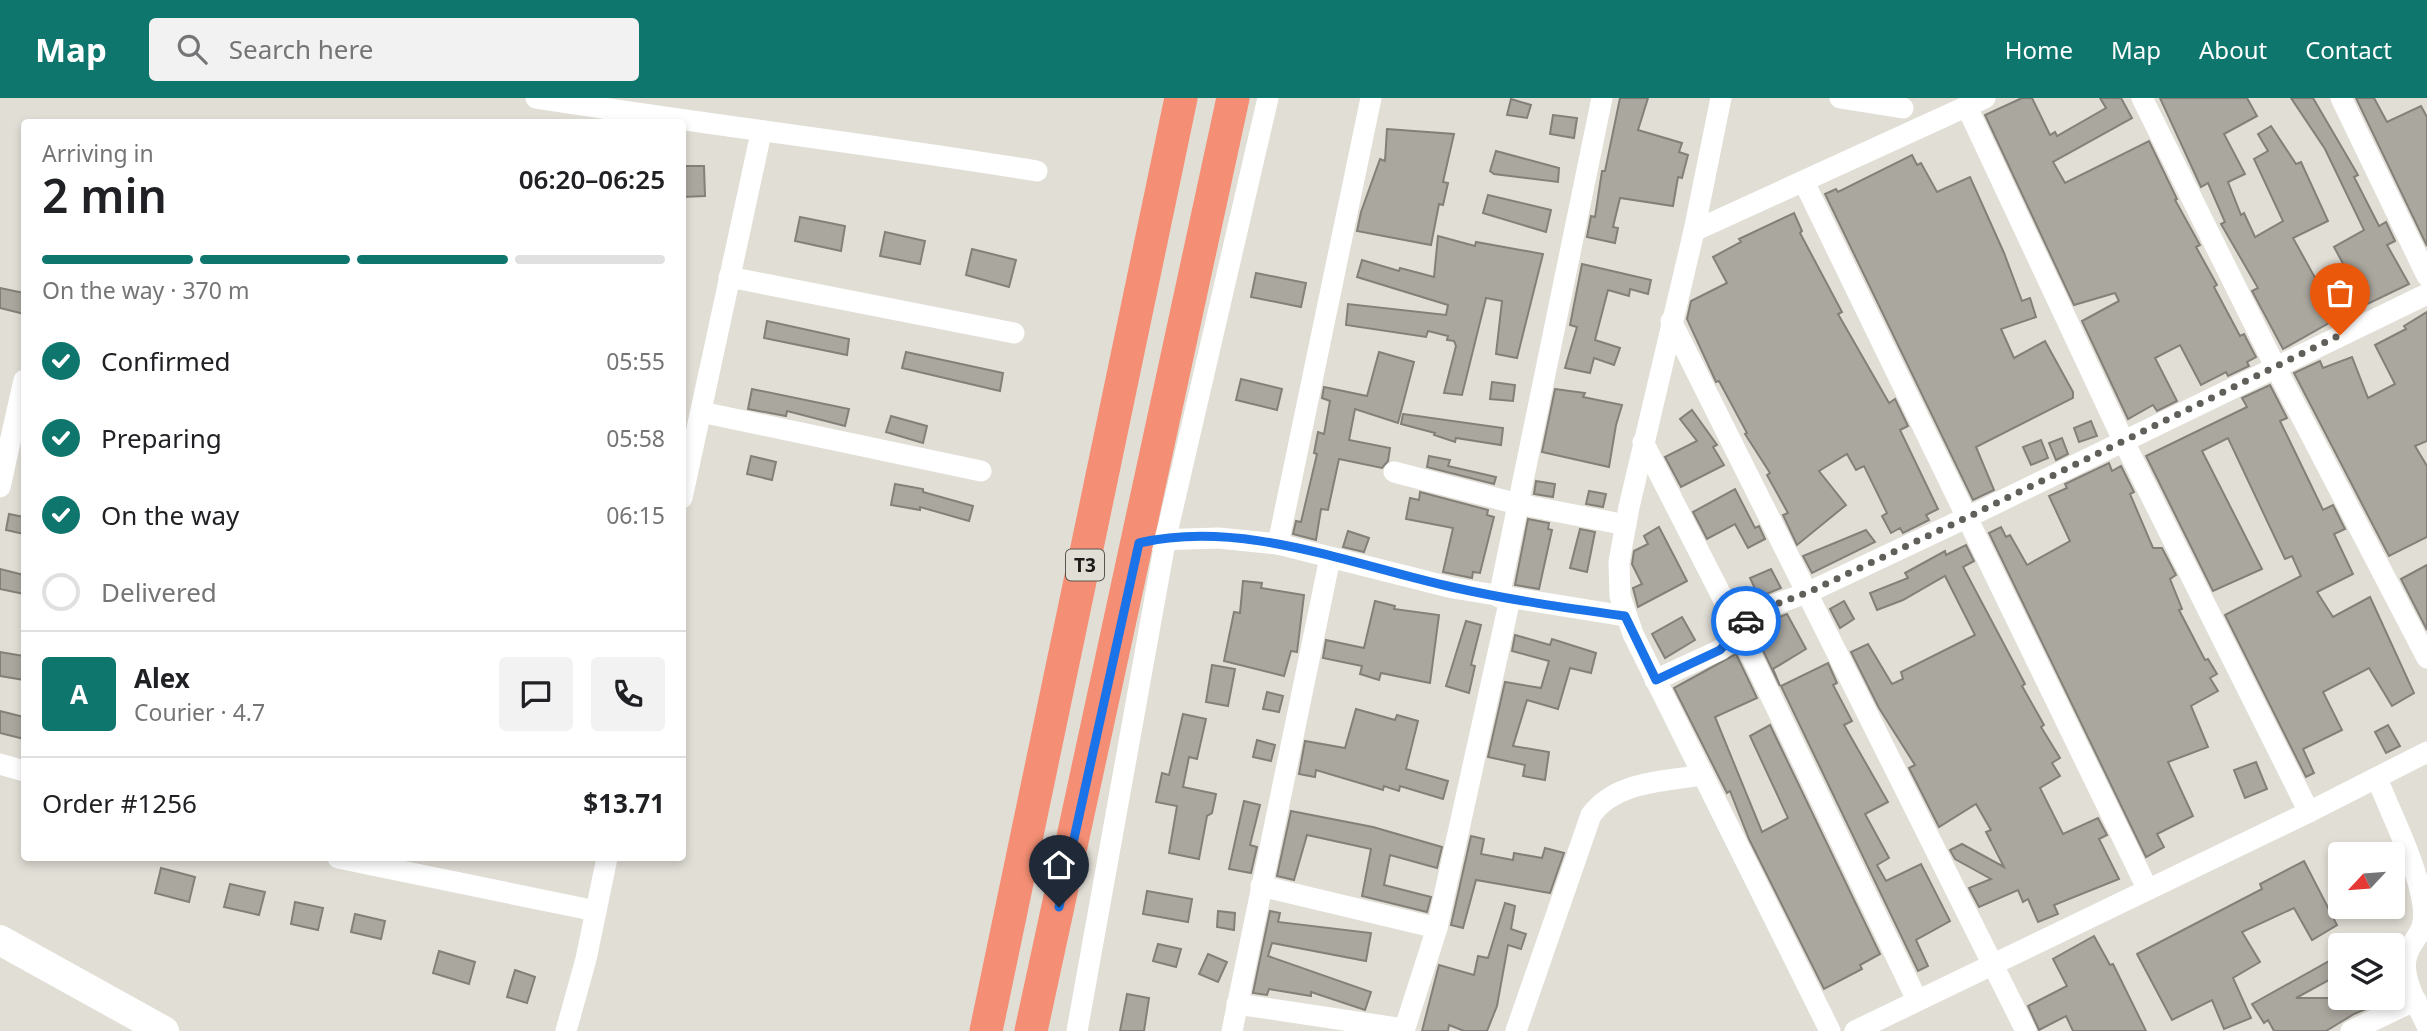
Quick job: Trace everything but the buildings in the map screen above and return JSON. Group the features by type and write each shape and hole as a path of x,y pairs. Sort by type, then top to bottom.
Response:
{"highway":[{"name":"T3","path":"986,1031 1181,98"},
{"name":"T3","path":"1031,1031 1153,540 1233,98"}],"main road":[{"path":"0,940 153,1028"}],"street":[{"path":"536,98 671,119"},
{"path":"1077,1031 1153,540 1268,98"},
{"path":"1278,544 1371,98"},
{"path":"1237,1004 1404,1030 1437,928 1504,598 1518,504 1602,98"},
{"path":"1721,98 1694,231 1643,442 1626,525 1619,562 1620,596 1625,616 1830,1031"},
{"path":"1840,98 1905,103 1897,139"},
{"path":"2142,98 2275,366 2427,657"},
{"path":"2341,98 2427,276"},
{"path":"1694,231 1976,102 2124,442 2309,813"},
{"path":"686,121 761,133 881,145 1037,171"},
{"path":"686,480 761,133"},
{"path":"1804,182 2147,888"},
{"path":"729,277 1014,333"},
{"path":"1656,680 1720,650 1731,641 1738,628 1768,607 1809,592 1968,517 2427,294"},
{"path":"1671,321 1809,592 2026,1031"},
{"path":"0,487 21,393"},
{"path":"701,412 981,471"},
{"path":"1643,442 1738,628 1917,1000"},
{"path":"1394,472 1518,504 1626,525"},
{"path":"1153,540 1278,544 1504,598 1625,616"},
{"path":"1231,1031 1330,558"},
{"path":"1855,1031 2147,888 2309,813 2427,752"},
{"path":"0,765 21,770"},
{"path":"1516,1031 1591,815 1602,799 1622,789 1702,775"},
{"path":"2376,778 2414,868 2423,907 2425,932 2409,950 2405,962 2427,1026"},
{"path":"353,861 596,911"},
{"path":"566,1031 606,861"},
{"path":"1261,886 1437,928"},
{"path":"2351,1031 2416,1000"}],"way so far":[{"path":"1746,621 1768,607 1809,592 1968,517 2340,335"}],"route":[{"path":"1059,907 1139,543 1166,537 1218,538 1278,544 1453,588 1625,616 1656,680 1720,650 1731,641 1738,628 1746,621"}]}
